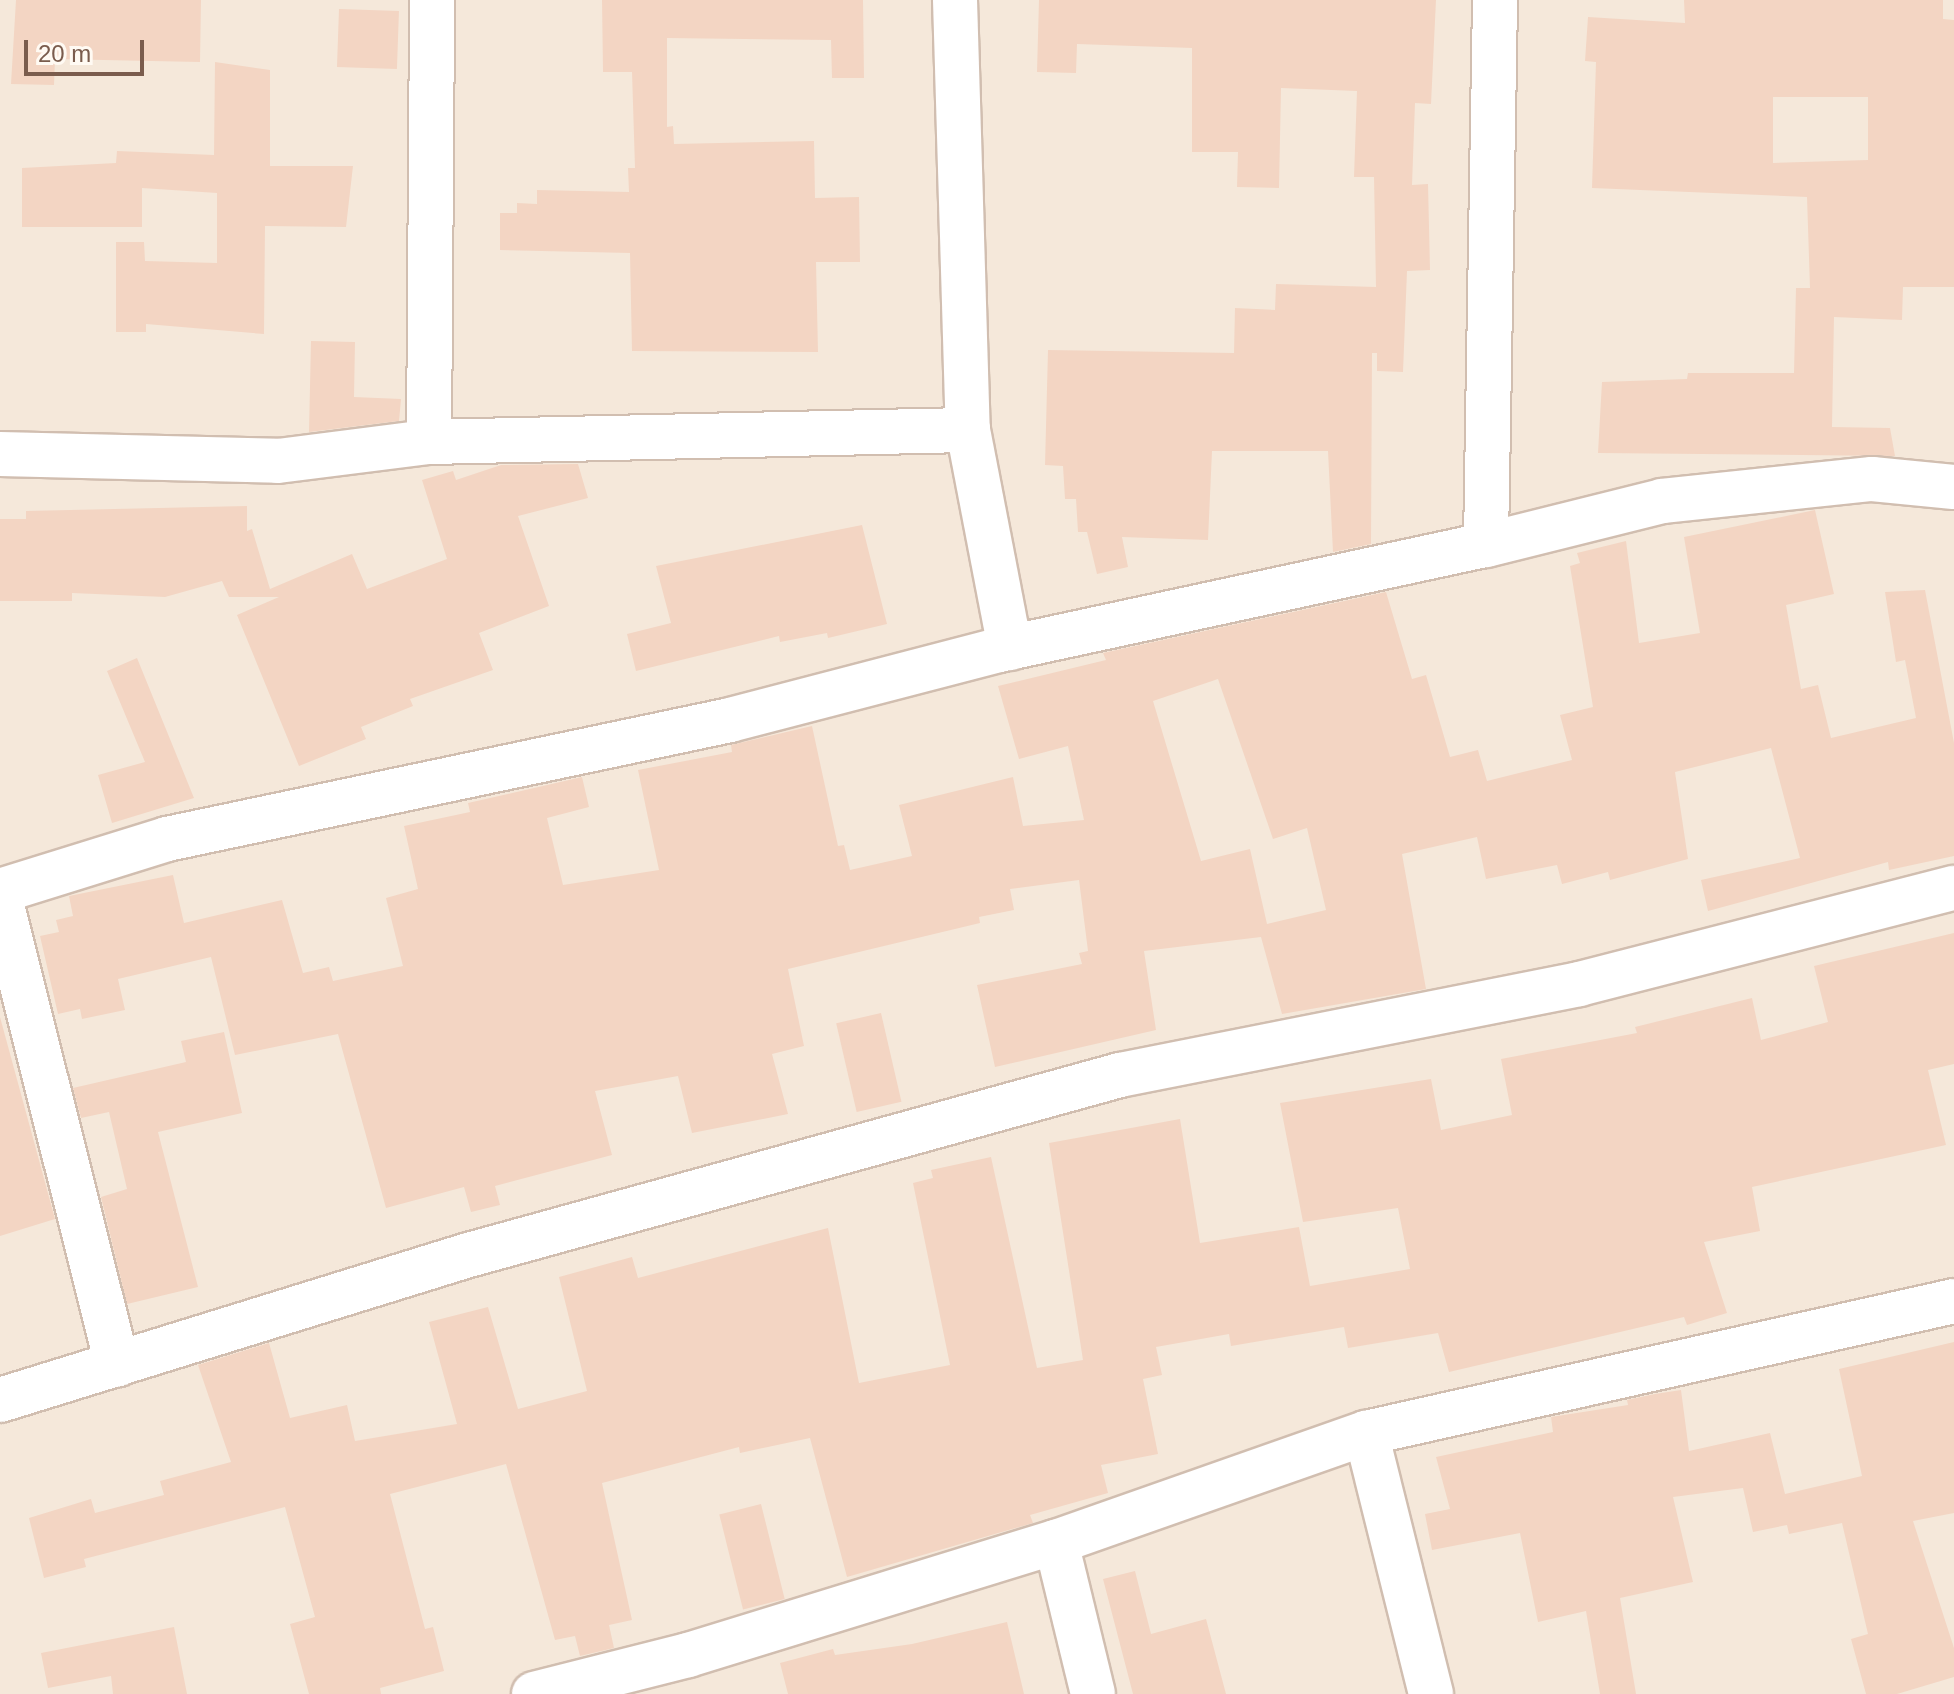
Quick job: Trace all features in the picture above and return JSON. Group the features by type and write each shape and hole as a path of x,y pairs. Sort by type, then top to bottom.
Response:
{"street":[{"path":"429,442 432,0"},
{"path":"955,0 968,430 1010,648"},
{"path":"1486,545 1495,0"},
{"path":"0,454 278,461 429,442 968,430"},
{"path":"0,891 167,839 730,720 1010,648 1486,545 1662,501 1872,479 1954,487"},
{"path":"0,1400 465,1256 1120,1075 1579,984 1954,888"},
{"path":"0,898 117,1365"},
{"path":"534,1694 618,1684 1056,1542 1366,1433 1954,1301"},
{"path":"1366,1433 1431,1694"},
{"path":"1056,1542 1093,1694"}],"shaded area":[{"path":"0,0 1954,0 1954,1694 0,1694"}],"building":[{"path":"16,0 201,0 200,62 55,59 54,85 11,84"},
{"path":"602,0 863,0 864,78 832,78 831,40 667,38 667,127 673,126 674,144 814,141 815,198 859,197 860,262 816,262 818,352 632,351 630,253 500,250 500,213 517,213 517,203 537,204 537,190 629,192 628,168 635,168 632,72 603,72"},
{"path":"1039,0 1436,0 1431,104 1415,103 1412,185 1428,184 1430,270 1407,271 1403,372 1377,371 1377,353 1372,353 1371,544 1333,552 1328,451 1212,451 1208,540 1122,537 1128,567 1097,574 1087,532 1078,532 1076,499 1065,499 1063,466 1045,465 1048,350 1234,353 1235,308 1275,310 1276,284 1376,287 1374,177 1354,177 1357,91 1281,88 1279,188 1237,187 1238,152 1192,152 1192,48 1077,44 1076,73 1037,72"},
{"path":"1684,0 1943,0 1943,19 1954,20 1954,287 1903,287 1902,320 1834,317 1832,427 1890,428 1895,456 1598,453 1602,382 1687,379 1688,373 1794,373 1796,288 1810,288 1807,197 1592,188 1596,62 1585,61 1588,17 1685,23","holes":["1773,97 1868,97 1868,160 1773,163"]},
{"path":"339,9 399,11 397,69 337,67"},
{"path":"215,62 270,70 270,166 353,166 346,227 265,226 264,334 146,324 146,332 116,332 116,242 144,242 145,261 217,263 217,193 142,188 142,227 22,227 22,168 116,163 117,151 214,155"},
{"path":"311,341 355,342 354,397 401,399 399,421 309,432"},
{"path":"578,464 588,498 518,516 549,606 479,633 493,670 410,699 413,706 361,727 366,739 299,766 237,615 279,597 229,597 222,581 165,597 72,593 72,601 0,601 0,519 26,519 26,511 247,506 247,531 252,529 270,589 352,554 367,589 447,559 422,480 453,471 456,480 501,465"},
{"path":"1815,510 1834,594 1786,605 1801,689 1818,685 1831,738 1916,718 1905,660 1896,662 1885,592 1925,590 1954,743 1954,856 1889,870 1888,862 1708,911 1701,880 1800,858 1771,748 1675,772 1688,859 1610,880 1608,872 1562,884 1557,865 1486,879 1477,837 1402,854 1426,989 1282,1014 1261,937 1144,951 1156,1030 995,1067 977,985 1082,964 1079,953 1088,951 1079,880 1010,889 1014,910 979,917 980,923 788,969 804,1046 772,1054 788,1114 692,1133 678,1076 595,1091 612,1155 495,1186 500,1205 471,1212 464,1187 386,1208 338,1034 235,1055 211,957 118,979 125,1010 82,1019 80,1009 58,1014 40,936 59,932 56,920 73,916 69,896 173,875 184,923 282,900 303,973 329,967 333,981 403,966 386,898 418,889 404,826 470,812 468,803 582,777 589,807 547,818 563,885 659,870 638,770 732,752 731,745 812,726 838,846 844,845 850,870 912,856 899,805 1013,777 1023,826 1084,820 1068,746 1019,759 998,686 1106,660 1103,653 1386,592 1412,679 1426,675 1450,757 1478,750 1487,781 1572,760 1560,715 1593,707 1570,566 1580,563 1577,553 1626,541 1639,643 1700,633 1684,537","holes":["1218,679 1273,839 1307,828 1326,910 1267,924 1250,849 1201,861 1153,701"]},
{"path":"862,525 887,624 828,638 827,633 780,642 779,636 636,671 627,634 671,623 656,566"},
{"path":"137,658 194,798 112,823 98,775 145,762 107,671"},
{"path":"1954,933 1954,1064 1928,1070 1946,1145 1752,1187 1760,1231 1704,1242 1727,1313 1687,1325 1684,1317 1449,1372 1438,1333 1348,1348 1344,1327 1231,1346 1229,1334 1156,1347 1162,1375 1143,1379 1158,1454 1101,1465 1108,1493 1030,1515 1033,1523 847,1577 810,1438 740,1453 739,1447 602,1483 632,1620 609,1625 614,1648 580,1656 575,1636 555,1640 506,1464 390,1494 425,1629 433,1627 444,1671 380,1688 381,1694 309,1694 290,1624 315,1617 285,1507 84,1559 86,1567 44,1578 29,1518 91,1499 95,1513 164,1495 160,1481 231,1462 198,1365 269,1343 290,1418 347,1405 355,1441 457,1424 429,1322 488,1307 518,1409 587,1391 559,1277 632,1257 638,1278 828,1228 859,1383 950,1365 913,1183 933,1178 931,1170 991,1157 1037,1368 1083,1360 1049,1143 1180,1119 1200,1243 1299,1227 1310,1286 1410,1269 1398,1208 1303,1222 1280,1103 1431,1079 1441,1130 1512,1115 1501,1059 1637,1033 1635,1027 1752,998 1761,1040 1828,1022 1814,966"},
{"path":"881,1013 901,1102 857,1112 836,1023"},
{"path":"0,1017 55,1219 0,1236"},
{"path":"224,1032 242,1113 158,1132 198,1287 127,1304 101,1197 127,1189 109,1112 81,1118 73,1088 186,1062 181,1041"},
{"path":"1954,1342 1954,1513 1913,1521 1954,1648 1954,1677 1897,1694 1866,1694 1851,1639 1868,1634 1842,1523 1789,1534 1787,1525 1753,1532 1743,1488 1673,1497 1693,1582 1620,1598 1636,1694 1600,1694 1586,1611 1538,1622 1520,1533 1432,1550 1425,1514 1450,1509 1436,1457 1553,1432 1551,1417 1628,1405 1627,1400 1655,1394 1681,1390 1689,1451 1770,1433 1785,1494 1862,1476 1839,1369"},
{"path":"761,1504 785,1599 743,1609 719,1514"},
{"path":"1135,1571 1151,1634 1206,1619 1226,1694 1133,1694 1103,1579"},
{"path":"1007,1622 1024,1694 788,1694 780,1663 833,1649 835,1655 912,1644"},
{"path":"174,1627 187,1694 113,1694 111,1676 48,1688 41,1653"}]}
